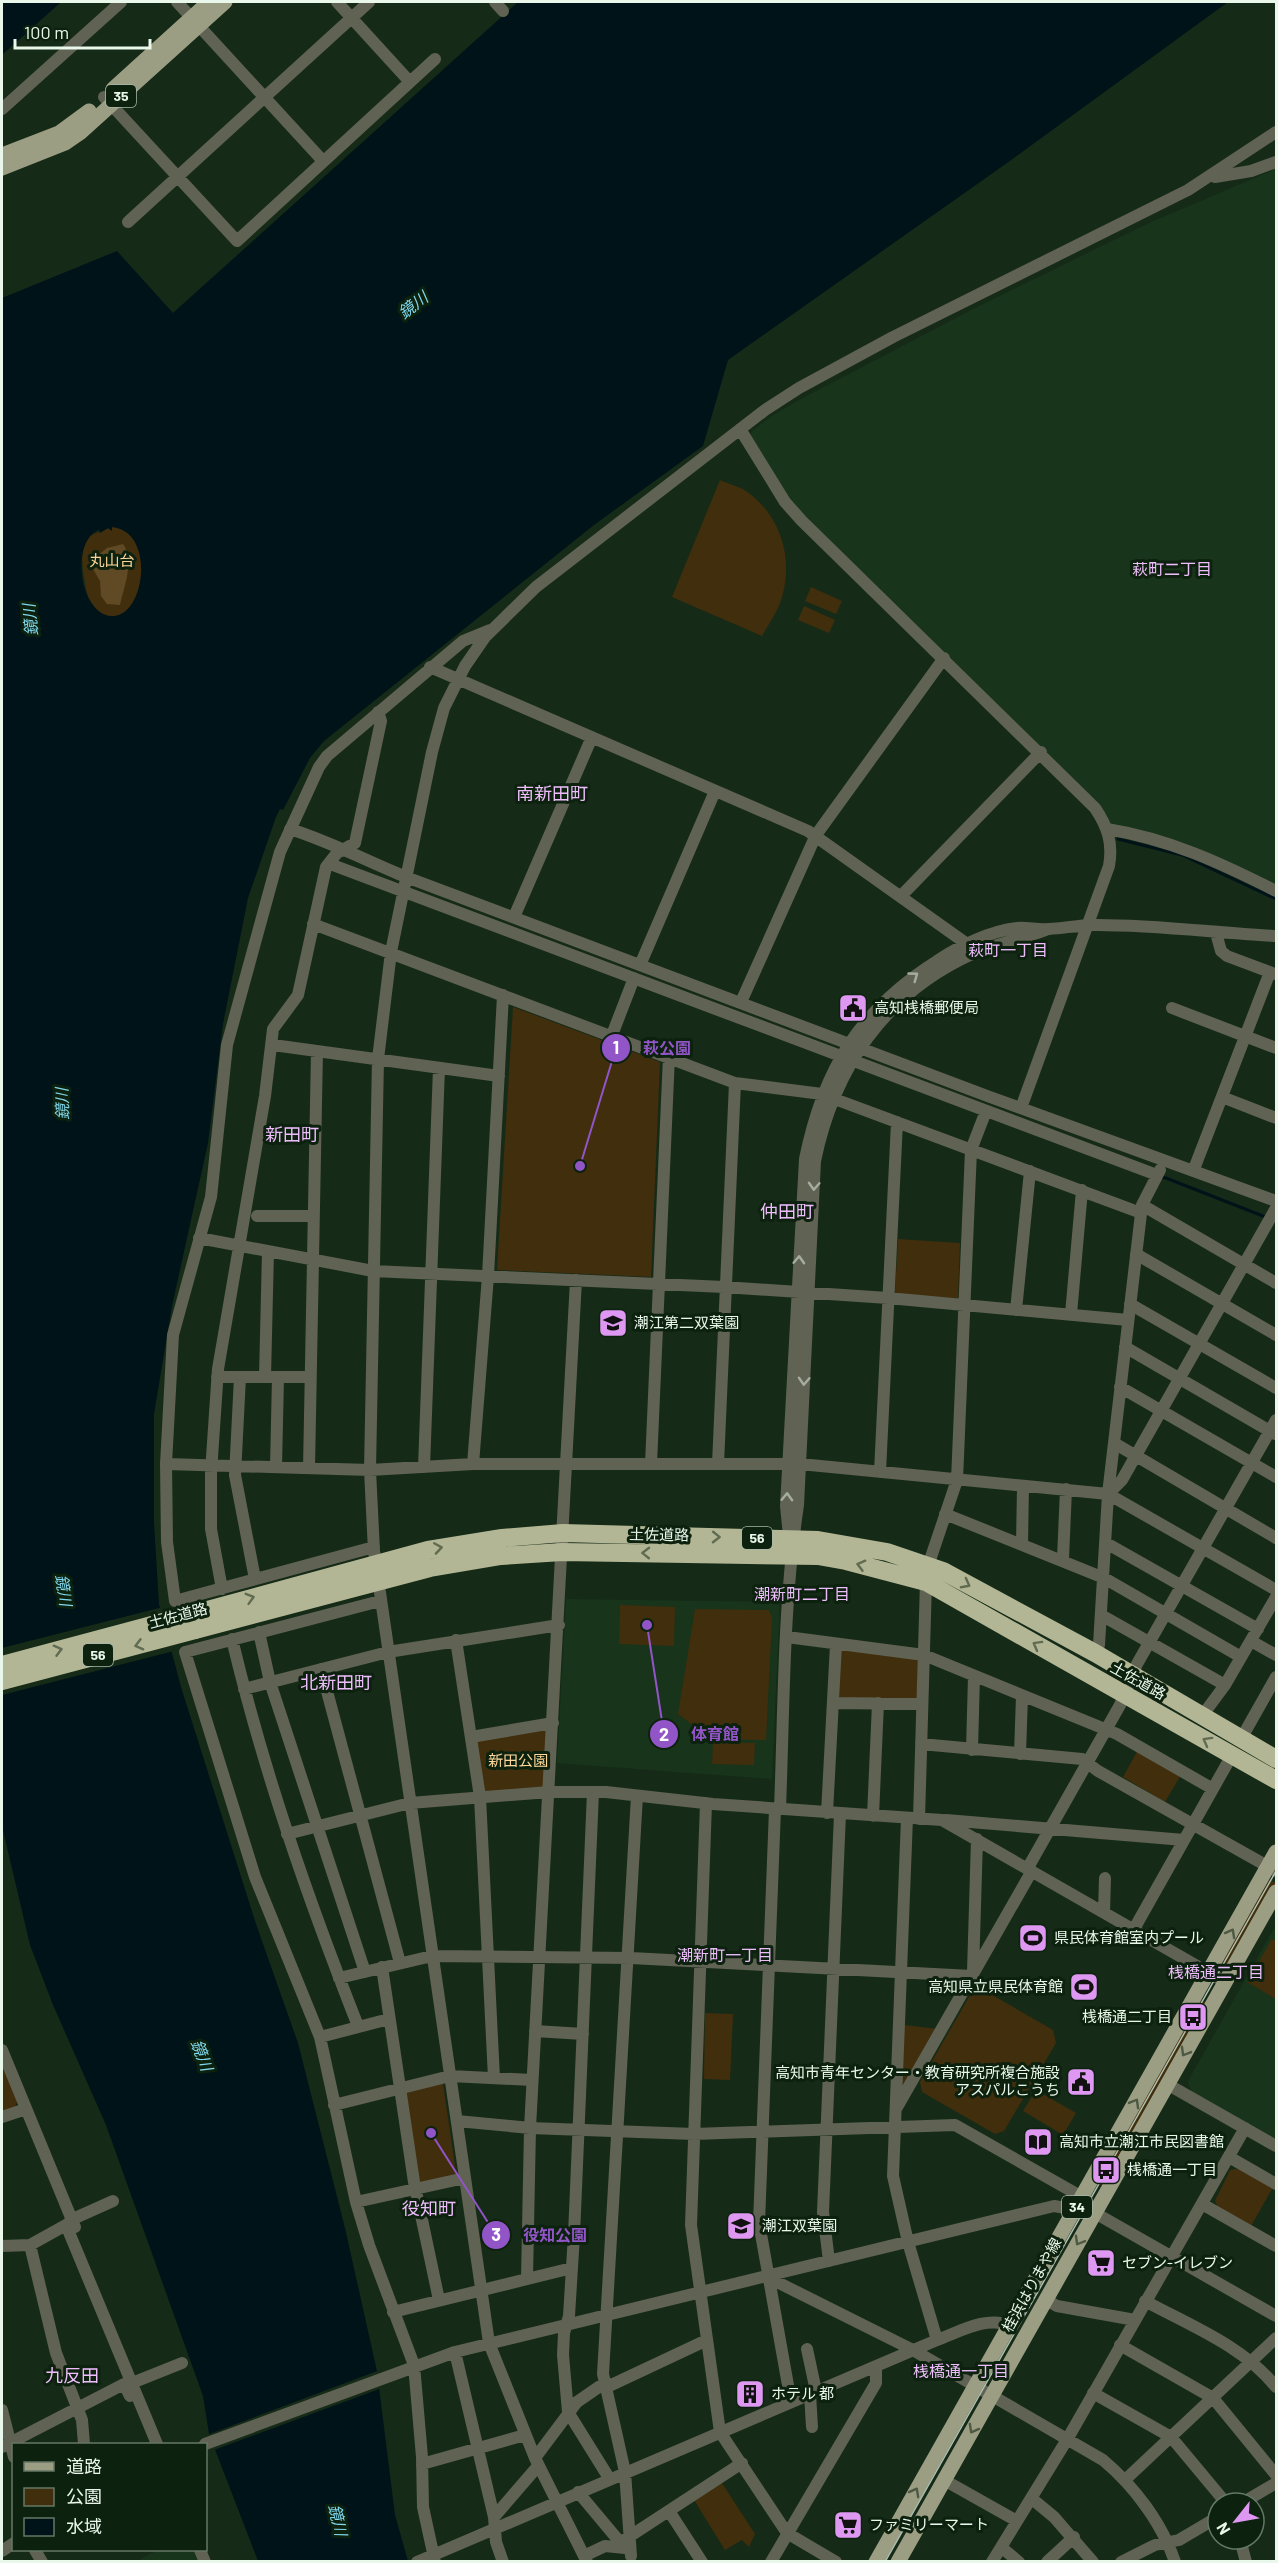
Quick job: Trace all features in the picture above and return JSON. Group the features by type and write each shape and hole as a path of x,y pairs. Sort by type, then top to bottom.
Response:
{"highway":[{"name":"土佐道路","path":"2,1681 194,1622 375,1555 428,1550 502,1538 562,1543 791,1544 869,1548 1095,1653 1276,1759"},
{"name":"土佐道路","path":"2,1665 430,1568 562,1543"},
{"name":"土佐道路","path":"927,1574 1124,1694 1276,1780"}],"main road":[{"name":"35","path":"195,21 208,2"},
{"name":"35","path":"2,168 65,142 195,21 225,2"},
{"name":"35","path":"2,155 72,126 108,101"},
{"name":"桂浜はりまや線","path":"876,2562 1209,1972 1272,1869 1276,1852"},
{"name":"桂浜はりまや線","path":"897,2562 1276,1892"}],"street":[{"path":"2,109 121,2"},
{"path":"177,2 323,161"},
{"path":"337,2 410,82"},
{"path":"128,222 369,2"},
{"path":"495,2 503,11"},
{"path":"108,101 237,241 435,59"},
{"path":"742,2463 669,2511 626,2546 605,2546 586,2558 536,2462 489,2343 380,1601 370,1470 378,1059 391,952 439,724 458,679 491,630 536,587 712,453 740,429 799,388 893,337 1211,177 1276,132"},
{"path":"1211,177 1251,171 1276,162"},
{"path":"740,429 784,502 1041,752 1095,808 1107,829 1110,860 1089,925 1021,1108"},
{"path":"375,1555 255,1579 175,1601 167,1542 166,1464 173,1335 211,1197 227,1045 280,852 290,829 327,756 463,640 491,630"},
{"path":"741,1002 816,835 944,658"},
{"path":"430,667 816,835 970,949"},
{"path":"222,1589 211,1529 217,1377 273,1045 273,1029 298,996 326,867 337,853 355,843 381,721 378,712"},
{"path":"514,917 592,737"},
{"path":"901,896 1041,752"},
{"path":"640,965 715,791"},
{"path":"290,829 346,849 357,857 406,877 1021,1108 1194,1169 1276,1201"},
{"path":"1107,829 1154,839 1201,854 1276,891"},
{"path":"330,864 1157,1175"},
{"path":"313,924 669,1056 735,1083 827,1096 1082,1190 1142,1209 1276,1282"},
{"path":"791,2402 759,2223 768,1965 791,1544 786,1506 794,1464 803,1293 806,1159 827,1096 867,1019 899,987 946,955 970,949 1017,928 1046,930 1089,925 1276,936"},
{"path":"1194,1169 1245,1036 1273,973 1227,956 1221,951 1216,933"},
{"path":"612,1035 634,978"},
{"path":"472,1464 488,1276 502,995"},
{"path":"1172,1008 1276,1048"},
{"path":"273,1045 499,1076"},
{"path":"309,1468 316,1052"},
{"path":"651,1464 669,1056"},
{"path":"424,1467 439,1068"},
{"path":"718,1464 724,1287 735,1083"},
{"path":"1222,1097 1276,1118"},
{"path":"937,2340 893,2176 901,1972 921,1744 927,1574 957,1480 972,1150 986,1111"},
{"path":"880,1472 897,1122"},
{"path":"1095,1653 1099,1645 1108,1494 1142,1209 1164,1160"},
{"path":"1016,1310 1030,1171"},
{"path":"1071,1314 1082,1190"},
{"path":"1108,1494 1122,1480 1276,1208"},
{"path":"257,1216 313,1216"},
{"path":"199,1238 373,1271 724,1287 888,1298 1128,1320"},
{"path":"265,1377 268,1251"},
{"path":"1136,1254 1276,1335"},
{"path":"527,2278 532,2080 559,1625 576,1280"},
{"path":"1130,1304 1276,1388"},
{"path":"896,2109 972,1976 1029,1870 1030,1863 1089,1763 1149,1642 1274,1428 1125,1347"},
{"path":"217,1377 310,1377"},
{"path":"240,1377 235,1466 255,1579"},
{"path":"276,1467 278,1377"},
{"path":"1120,1387 1276,1477"},
{"path":"1114,1443 1276,1538"},
{"path":"166,1464 370,1470 472,1464 794,1464 1066,1489 1108,1494 1276,1590"},
{"path":"1022,1545 1023,1486"},
{"path":"1063,1559 1066,1489"},
{"path":"945,1514 1063,1559 1104,1578 1241,1657"},
{"path":"1106,1543 1258,1629"},
{"path":"1202,1716 1225,1685 1276,1597"},
{"path":"380,1601 185,1652 255,1877 320,2037 356,2202 393,2312 414,2365 427,2559 494,2522 578,2492 937,2340 980,2324 999,2320 1010,2326"},
{"path":"1101,1615 1225,1685"},
{"path":"244,1689 388,1652 559,1625"},
{"path":"259,1632 270,1682 365,1972"},
{"path":"787,1638 924,1655 1106,1729 1213,1789"},
{"path":"232,1640 244,1689 309,1902 358,2026"},
{"path":"456,1640 480,1797 494,2078"},
{"path":"1251,1641 1276,1656"},
{"path":"829,2261 823,2212 834,1968 833,1703 836,1644"},
{"path":"321,1669 400,1964"},
{"path":"972,1750 974,1677"},
{"path":"1241,1739 1276,1677"},
{"path":"1020,1754 1022,1696"},
{"path":"833,1703 922,1704"},
{"path":"873,1816 878,1703"},
{"path":"471,1737 553,1723"},
{"path":"921,1744 1082,1759 1272,1869"},
{"path":"1134,1929 1232,1755"},
{"path":"287,1834 410,1803 549,1792 593,1792 777,1809 1184,1840"},
{"path":"593,1792 572,2268 569,2316 563,2355 568,2412 609,2478"},
{"path":"626,2546 625,2472 603,2374 637,1796"},
{"path":"706,1803 691,2225 720,2432 787,2533 836,2562"},
{"path":"942,1820 1226,1982"},
{"path":"972,1976 977,1839"},
{"path":"1104,1912 1105,1878"},
{"path":"339,1978 432,1956 628,1959 972,1976"},
{"path":"382,1967 416,2190 439,2300"},
{"path":"320,2037 389,2019"},
{"path":"535,2031 583,2034"},
{"path":"2,2049 69,2222 135,2382 140,2403 156,2443"},
{"path":"334,2105 450,2076 532,2080"},
{"path":"1167,2084 1276,2146"},
{"path":"2,2117 26,2109"},
{"path":"457,2121 530,2128 694,2134 955,2125 1095,2213 1276,2316"},
{"path":"992,2562 1068,2438 1245,2128"},
{"path":"1229,2157 1276,2184"},
{"path":"356,2202 465,2178"},
{"path":"2,2247 30,2245 69,2222 113,2201"},
{"path":"207,2444 414,2365 454,2352 566,2326 605,2314 700,2294 1054,2206 1079,2203"},
{"path":"1202,2204 1276,2246"},
{"path":"30,2245 46,2317 76,2409 82,2420 84,2443"},
{"path":"393,2312 572,2268"},
{"path":"767,2277 913,2350 1103,2460 1126,2479 1167,2544 1175,2562"},
{"path":"1046,2300 1057,2306 1125,2316 1135,2320"},
{"path":"1145,2301 1252,2360 1276,2387"},
{"path":"1126,2479 1276,2339"},
{"path":"494,2522 568,2412 606,2385 707,2340"},
{"path":"1120,2346 1213,2398 1276,2475"},
{"path":"807,2349 813,2392 812,2427"},
{"path":"454,2352 478,2448 496,2542 503,2562"},
{"path":"135,2382 182,2363"},
{"path":"771,2562 876,2383 876,2367"},
{"path":"2,2410 6,2445 124,2384 134,2403 140,2403"},
{"path":"1093,2393 1171,2437 1216,2491"},
{"path":"422,2464 525,2435"},
{"path":"944,2480 1017,2520"},
{"path":"1261,2491 1276,2482"},
{"path":"578,2492 626,2546"},
{"path":"1031,2498 1074,2537 1093,2562"},
{"path":"669,2511 702,2562"},
{"path":"1121,2562 1155,2544 1167,2544 1206,2523"},
{"path":"1047,2562 1074,2537"},
{"path":"605,2546 626,2546"},
{"path":"1001,2547 1019,2562"}],"shaded area":[{"path":"1276,169 1276,888 1110,826 790,501 750,437 752,431 799,400 981,305 1151,222"},
{"path":"566,1599 780,1602 772,1779 557,1763"},
{"path":"1276,1925 1276,2141 1191,2092 1188,2081"},
{"path":"156,2551 196,2551 201,2561 135,2562"}],"green space":[{"path":"720,480 743,489 758,501 769,513 782,541 786,572 784,587 778,607 762,636 672,597"},
{"name":"丸山台","path":"112,527 123,530 132,537 138,546 142,569 134,603 122,616 114,617 100,612 89,598 82,562 83,549 89,536"},
{"path":"123,544 128,566 120,605 107,604 101,596 100,581 89,562 107,548"},
{"path":"811,587 842,601 836,614 805,601"},
{"path":"804,606 835,620 829,633 798,620"},
{"path":"513,1007 660,1062 651,1277 497,1270"},
{"path":"898,1239 960,1243 958,1299 895,1293"},
{"path":"620,1605 675,1607 674,1646 619,1644"},
{"path":"695,1609 769,1610 772,1618 766,1740 711,1739 678,1714"},
{"path":"843,1648 915,1658 918,1661 917,1697 913,1700 841,1698 838,1695 840,1651"},
{"name":"新田公園","path":"549,1727 546,1788 482,1793 474,1739"},
{"path":"713,1742 755,1743 754,1765 712,1764"},
{"path":"1138,1750 1181,1775 1165,1802 1123,1777"},
{"path":"1269,1880 1276,1883 1229,1966 1222,1962"},
{"path":"1272,1939 1276,1941 1276,1999 1247,1982"},
{"path":"982,1989 1053,2030 1056,2043 1004,2131 995,2134 922,2092 920,2082 973,1990"},
{"path":"1201,2000 1208,2004 1104,2187 1097,2183"},
{"path":"705,2013 733,2014 730,2080 704,2079"},
{"path":"904,2025 938,2029 902,2090"},
{"path":"2,2059 19,2098 14,2109 2,2113"},
{"path":"439,2082 443,2084 456,2173 454,2176 421,2184 405,2093"},
{"path":"1036,2090 1076,2113 1063,2135 1023,2111"},
{"path":"1240,2168 1273,2187 1250,2228 1219,2209 1215,2201 1230,2170"},
{"path":"722,2483 755,2534 749,2547 742,2540 725,2550 694,2500"}],"water":[{"path":"2,2 61,2 2,55"},
{"name":"鏡川","path":"518,2 1228,2 1007,163 728,360 703,446 594,525 324,741 310,758 283,810 280,809 276,817 248,898 223,1024 208,1143 172,1306 154,1414 154,1523 159,1604 181,1687 256,1924 298,2043 345,2228 377,2371 395,2515 408,2561 258,2561 209,2434 203,2396 106,2125 53,2005 30,1945 2,1826 2,298 117,251 173,313","holes":["112,527 126,532 135,542 140,556 139,588 125,611 114,616 102,614 86,593 82,578 84,548 90,537 99,530 100,533 108,528 112,531"]}],"pier":[{"path":"163,1607 174,1651 2,1695 2,1648"},
{"path":"380,2370 382,2388 214,2450 207,2435"}],"waterway":[{"path":"1118,839 1182,855 1276,899"},
{"path":"1159,1177 1268,1218"}],"tram line":[{"path":"885,2562 1276,1871"}],"place":[{"name":"高知桟橋郵便局","path":"853,1008"},
{"name":"萩公園","path":"580,1166"},
{"name":"潮江第二双葉園","path":"613,1323"},
{"name":"体育館","path":"647,1625"},
{"name":"県民体育館室内プール","path":"1033,1938"},
{"name":"高知県立県民体育館","path":"1084,1987"},
{"name":"桟橋通二丁目","path":"1193,2017"},
{"name":"高知市青年センター・教育研究所複合施設 アスパルこうち","path":"1081,2082"},
{"name":"役知公園","path":"431,2133"},
{"name":"高知市立潮江市民図書館","path":"1038,2142"},
{"name":"桟橋通一丁目","path":"1106,2170"},
{"name":"潮江双葉園","path":"741,2226"},
{"name":"セブン-イレブン","path":"1101,2263"},
{"name":"ホテル 都","path":"750,2394"},
{"name":"ファミリーマート","path":"848,2525"}],"district":[{"name":"萩町二丁目","path":"1172,569"},
{"name":"南新田町","path":"552,794"},
{"name":"萩町一丁目","path":"1008,950"},
{"name":"新田町","path":"292,1135"},
{"name":"仲田町","path":"787,1212"},
{"name":"潮新町二丁目","path":"802,1594"},
{"name":"北新田町","path":"336,1683"},
{"name":"潮新町一丁目","path":"725,1955"},
{"name":"桟橋通二丁目","path":"1216,1972"},
{"name":"役知町","path":"429,2209"},
{"name":"桟橋通一丁目","path":"961,2371"},
{"name":"九反田","path":"72,2376"}]}
